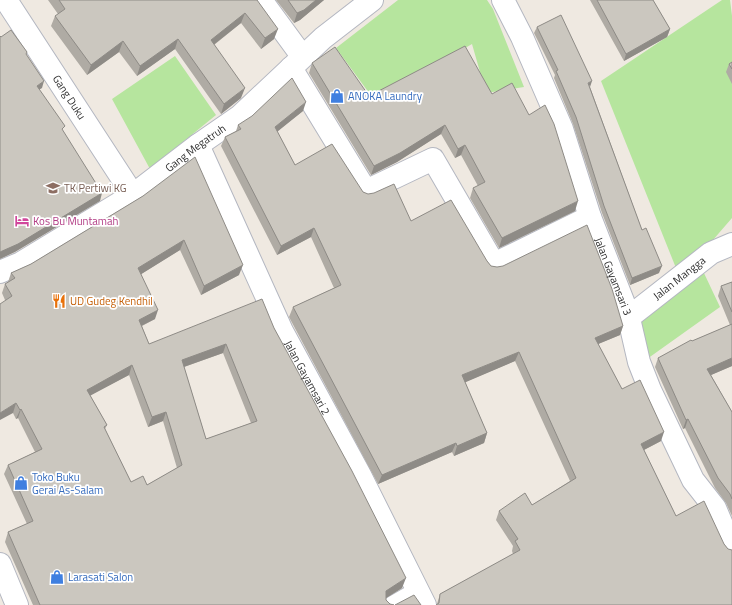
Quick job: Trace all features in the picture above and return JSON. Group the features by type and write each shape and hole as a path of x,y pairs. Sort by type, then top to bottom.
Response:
{"street":[{"name":"Gang Duku","path":"6,0 133,195"},
{"path":"261,0 297,62 366,191 433,159 494,264 590,217"},
{"name":"Gang Megatruh","path":"0,272 21,264 133,195 198,145 240,116 323,38 372,0"},
{"name":"Jalan Gayamsari 3","path":"503,0 522,37 562,129 590,217 628,318 639,362 650,390 693,480 715,508 732,548"},
{"name":"Jalan Gayamsari 2","path":"198,145 282,331 360,475 421,598"},
{"name":"Jalan Mangga","path":"628,318 711,253 732,244"},
{"path":"0,564 17,605"}],"lane":[{"path":"390,605 421,598"}],"green space":[{"path":"398,0 487,0 493,9 524,87 486,93 472,44 375,101 336,48"},
{"path":"722,0 730,0 732,16 732,218 680,278 601,81"},
{"path":"175,56 216,115 150,169 112,99"},
{"path":"703,271 720,307 647,359 634,325"}],"building":[{"path":"59,0 257,0 278,29 265,38 245,13 211,40 245,88 224,104 178,39 140,66 123,41 91,65 55,16 65,9"},
{"path":"288,0 316,0 304,10 297,13"},
{"path":"597,0 653,0 670,29 626,54"},
{"path":"561,15 592,81 588,83 642,230 646,228 662,266 632,278 604,206 576,117 556,71 558,70 537,27"},
{"path":"11,30 27,52 26,54 44,81 37,86 65,126 62,129 102,193 18,244 0,252 0,36 1,37"},
{"path":"465,46 492,94 512,83 529,115 545,105 554,124 578,201 502,238 473,188 485,182 465,145 458,149 445,125 400,153 374,166 312,63 335,47 369,96"},
{"path":"732,62 732,69 729,64"},
{"path":"292,78 306,102 275,127 295,165 332,144 363,192 368,194 374,193 394,184 411,221 451,200 491,266 503,266 587,225 612,289 623,326 595,338 622,389 640,380 664,432 641,444 676,516 704,501 724,544 728,549 732,550 732,605 436,605 439,603 440,594 520,550 515,541 518,539 499,511 525,493 532,505 576,478 519,352 462,375 487,433 457,446 456,443 382,475 293,307 341,285 314,228 281,246 225,137 241,129 238,125 252,116"},
{"path":"195,157 243,265 204,286 184,240 138,268 158,310 139,320 149,344 262,299 274,328 352,471 406,578 386,591 386,600 390,604 394,605 40,605 8,532 33,521 8,465 42,449 21,409 20,410 16,403 0,413 0,304 12,296 5,284 15,278 11,273 31,264 143,196","holes":["226,344 257,421 206,439 182,360","132,365 152,417 166,412 182,465 147,485 143,476 131,482 104,427 107,425 87,390"]},
{"path":"732,282 732,312 721,286"},
{"path":"732,324 732,358 707,369 732,412 732,499 718,478 688,419 686,420 658,358 691,340 692,341"},
{"path":"414,595 421,605 395,605"}],"place":[{"name":"ANOKA Laundry","path":"337,96"},
{"name":"TK Pertiwi KG","path":"53,188"},
{"name":"Kos Bu Muntamah","path":"22,221"},
{"name":"UD Gudeg Kendhil","path":"59,301"},
{"name":"Toko Buku Gerai As-Salam","path":"21,483"},
{"name":"Larasati Salon","path":"57,577"}]}
